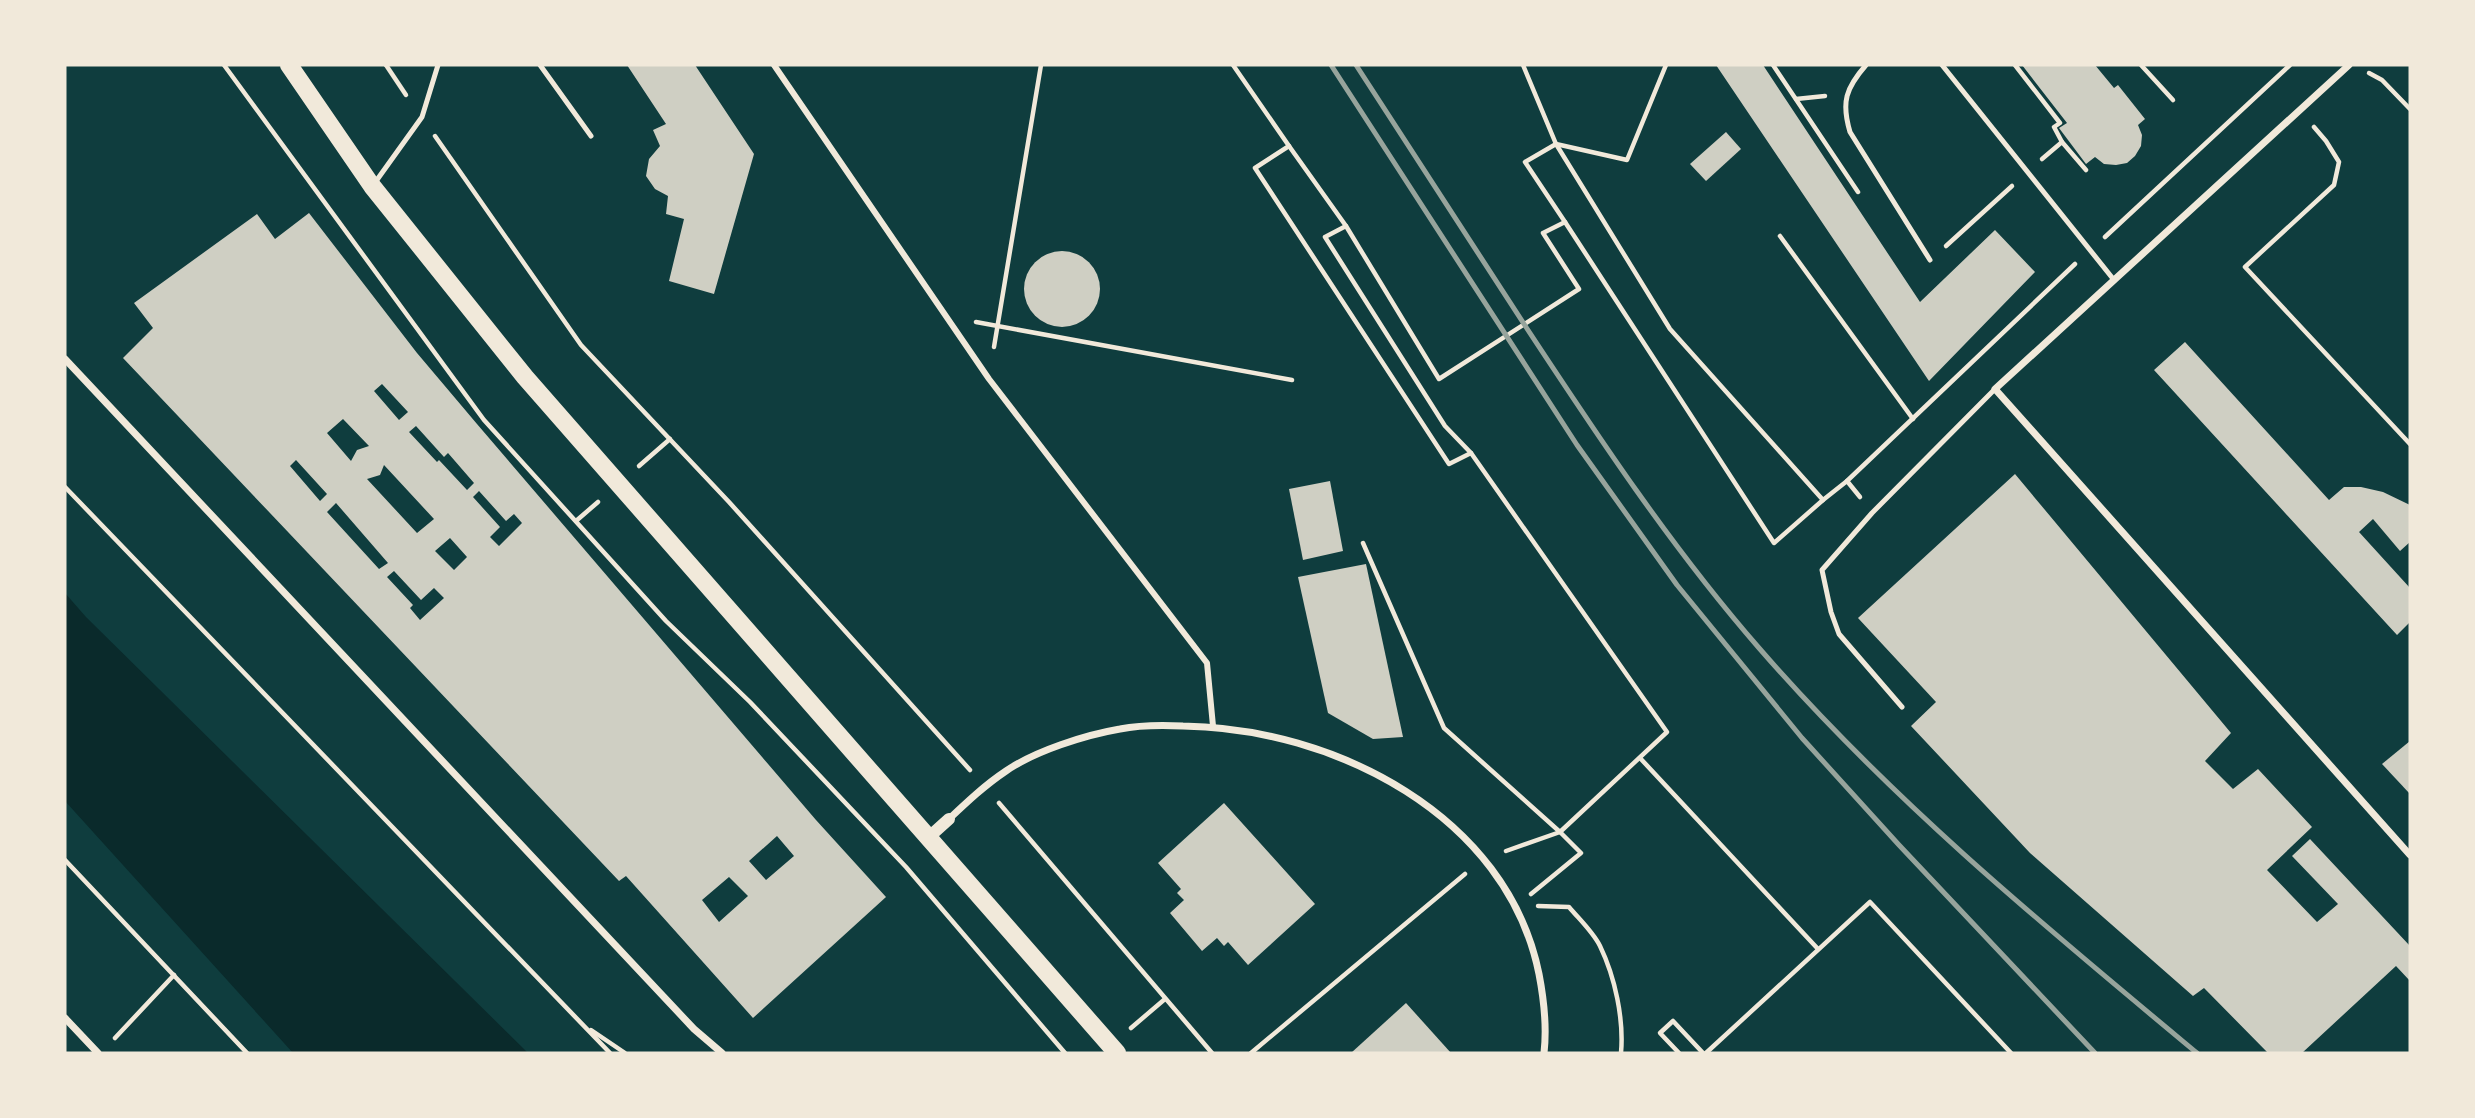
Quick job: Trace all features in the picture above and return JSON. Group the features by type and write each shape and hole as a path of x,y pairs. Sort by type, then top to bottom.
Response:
{"main road":[{"path":"289,65 372,186 524,377 1114,1050"}],"street":[{"path":"774,65 960,332 989,379 1208,663 1213,726"},
{"path":"2349,65 1995,389 2410,855"},
{"path":"65,359 694,1029 722,1053"},
{"path":"929,837 985,786 1009,769 1044,752 1121,729 1164,725 1213,726 1267,734 1333,753 1410,793 1439,815 1461,834 1483,859 1516,905 1528,934 1542,991 1545,1053"},
{"path":"65,1018 98,1053"}],"lane":[{"path":"372,186 422,117 438,65"},
{"path":"540,65 592,136"},
{"path":"1866,65 1847,94 1844,113 1850,132 1930,260"},
{"path":"1942,65 2114,279"},
{"path":"1902,707 1839,634 1822,570 1871,513 1995,389"}],"path":[{"path":"225,65 484,420 666,621 750,702 906,867 1065,1053"},
{"path":"386,65 581,345 729,502 985,786 1212,1053"},
{"path":"989,379 1041,65"},
{"path":"1233,65 1346,226 1439,379 1579,289 1544,233 1565,222"},
{"path":"1523,65 1556,144 1670,330 1823,500"},
{"path":"1666,65 1627,160 1556,144 1525,162 1774,543 1847,481 2290,65"},
{"path":"2015,65 2060,123 2054,127 2062,142 2087,170"},
{"path":"2141,65 2173,100"},
{"path":"2362,70 2382,80 2410,109"},
{"path":"1796,99 1847,94"},
{"path":"2298,110 2326,141 2339,162 2334,185 2245,267 2410,444"},
{"path":"1289,146 1255,168 1449,464 1471,453"},
{"path":"1251,1053 1483,859 1560,832 1667,732 1471,453 1446,426 1325,237 1346,226"},
{"path":"1780,236 1913,419"},
{"path":"960,332 976,321 1292,380"},
{"path":"653,455 670,439"},
{"path":"1847,481 1871,513"},
{"path":"65,487 610,1053"},
{"path":"1363,544 1444,728 1581,853 1516,905"},
{"path":"1640,758 1818,949"},
{"path":"65,860 247,1053"},
{"path":"1679,1053 1660,1033 1673,1021 1704,1053 1870,902 2011,1053"},
{"path":"1516,905 1569,907 1599,944 1614,984 1623,1037 1621,1053"},
{"path":"110,1044 174,975"},
{"path":"1114,1050 1165,999"},
{"path":"582,1024 625,1053"}],"water":[{"path":"65,593 86,617 528,1053 293,1053 65,801"}],"building":[{"path":"627,65 695,65 754,154 714,294 669,281 684,219 666,214 668,196 655,189 646,176 649,159 660,146 653,130 666,124"},
{"path":"1716,65 1763,65 1920,302 1995,230 2035,272 1929,381"},
{"path":"2022,65 2095,65 2114,88 2118,85 2145,119 2138,125 2142,135 2141,146 2135,156 2127,163 2116,165 2104,164 2095,157 2086,164 2059,128 2067,123"},
{"path":"1726,132 1741,149 1706,181 1690,164"},
{"path":"309,213 417,353 816,820 886,897 753,1018 626,876 619,881 123,358 153,328 134,303 257,214 275,239","holes":["382,384 408,412 399,420 374,391","343,419 369,446 357,450 351,461 327,433","416,426 444,457 448,453 474,483 467,490 439,460 437,462 409,432","296,460 327,494 320,501 290,466","384,465 434,519 417,533 367,479 380,475","479,491 506,521 514,514 522,523 499,546 490,537 500,527 473,497","336,503 388,563 379,569 327,512","450,538 467,557 454,570 435,551","394,571 421,600 434,588 444,598 420,620 410,608 413,605 387,577","777,836 794,856 766,880 749,861","729,877 748,896 719,922 702,900"]},
{"path":"1062,251 1077,254 1089,262 1097,274 1100,289 1097,304 1089,316 1077,324 1062,327 1047,324 1035,316 1027,304 1024,289 1027,274 1035,262 1047,254"},
{"path":"2185,342 2329,500 2344,487 2361,487 2383,492 2410,505 2410,542 2400,551 2373,519 2359,532 2410,588 2410,622 2397,635 2154,370"},
{"path":"2015,474 2231,733 2205,761 2233,789 2258,769 2312,827 2267,870 2317,922 2338,904 2292,856 2310,839 2410,946 2410,981 2396,966 2302,1053 2268,1053 2204,988 2193,996 2030,853 1911,726 1936,702 1858,618"},
{"path":"1330,481 1343,551 1303,560 1289,489"},
{"path":"1366,564 1403,737 1373,739 1328,713 1298,577"},
{"path":"2410,741 2410,794 2382,764"},
{"path":"1224,803 1315,904 1248,965 1228,942 1224,946 1217,938 1202,951 1170,913 1184,900 1177,893 1181,889 1158,863"},
{"path":"1406,1003 1451,1053 1351,1053"}],"railway":[{"path":"1331,65 1577,445 1677,585 1802,738 2095,1053"},
{"path":"1356,65 1607,449 1695,570 1759,648 1861,757 1970,860 2197,1053"}]}
